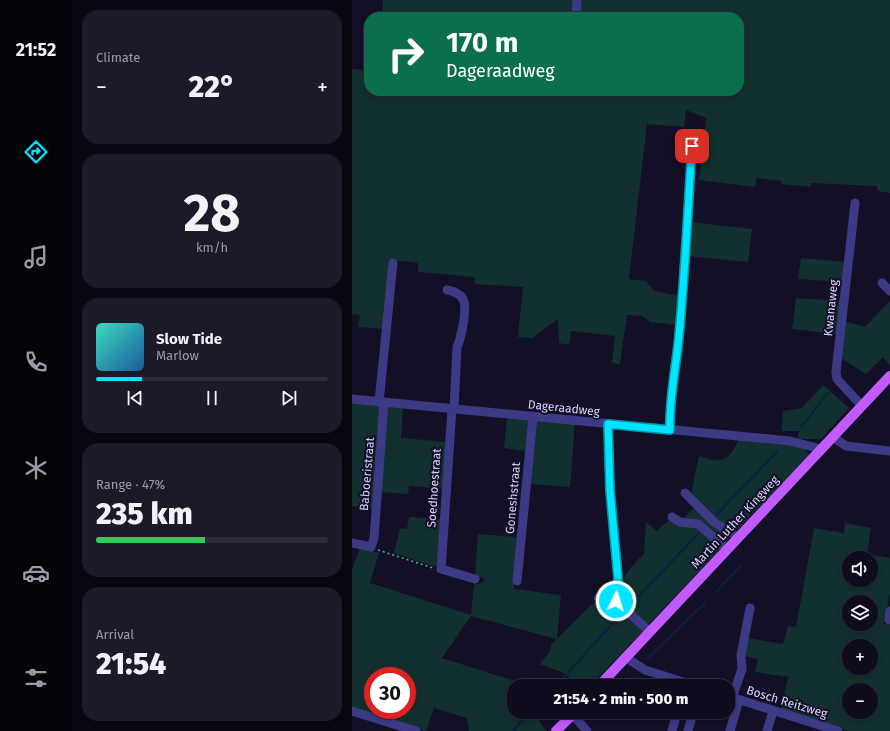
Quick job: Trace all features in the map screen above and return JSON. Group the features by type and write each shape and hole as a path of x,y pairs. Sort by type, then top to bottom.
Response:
{"main road":[{"name":"Martin Luther Kingweg","path":"606,679 890,376"},
{"path":"556,731 568,719"}],"street":[{"path":"576,12 577,0"},
{"path":"670,430 669,408 674,381 681,308 692,146"},
{"name":"Kwanaweg","path":"855,203 836,372 837,379 862,406"},
{"name":"Baboeristraat","path":"371,547 374,538 382,402 393,263"},
{"path":"882,283 890,291"},
{"name":"Soedhoestraat","path":"441,569 457,347 460,341 465,307 463,299 459,295 447,290"},
{"name":"Dageraadweg","path":"352,399 790,442 821,449"},
{"name":"Goneshstraat","path":"517,581 533,416"},
{"path":"608,424 610,490 618,578 616,601"},
{"path":"833,437 846,446 890,450"},
{"path":"685,493 715,523 738,537"},
{"path":"672,517 680,522 698,524 727,549"},
{"path":"352,543 371,547"},
{"path":"441,569 475,579"},
{"path":"598,598 616,601 649,631"},
{"path":"735,692 742,669 742,655 750,608"},
{"path":"625,658 645,670 671,679"},
{"name":"Bosch Reitzweg","path":"735,699 838,731"},
{"path":"352,711 416,731"},
{"path":"768,731 773,711"},
{"path":"578,719 587,731"},
{"path":"672,731 675,719"},
{"path":"688,731 691,719"},
{"path":"730,731 731,719"}],"path":[{"path":"371,547 430,568 441,569"}],"green space":[{"path":"383,0 573,0 572,12 382,12"},
{"path":"581,0 890,0 890,193 878,191 877,186 811,183 810,187 781,184 781,181 757,178 755,187 699,180 706,118 686,110 684,127 647,124 629,279 646,281 654,291 679,296 676,325 651,322 642,316 627,315 620,364 612,363 615,336 571,331 569,345 559,343 558,319 532,338 518,337 523,287 475,284 475,277 418,272 418,263 391,260 384,329 358,327 360,315 352,314 352,69 364,70 364,96 744,96 744,12 580,12"},
{"path":"690,222 752,229 748,262 687,256"},
{"path":"801,258 846,262 844,282 798,279"},
{"path":"796,298 841,301 836,334 792,329"},
{"path":"890,301 890,365 883,357 866,374 841,358 844,321 865,327"},
{"path":"823,385 849,408 821,439 797,439 799,431 782,431 783,411 802,408"},
{"path":"352,403 382,404 372,508 352,506"},
{"path":"388,405 403,407 401,438 447,442 444,489 409,486 408,494 381,492"},
{"path":"507,417 529,419 526,451 504,448"},
{"path":"535,420 575,423 570,487 529,484"},
{"path":"738,440 802,447 810,455 735,532 718,521 691,495 699,455 712,460 723,459 732,452"},
{"path":"695,506 731,536 724,544 683,519"},
{"path":"409,517 442,519 437,566 432,566 394,553 400,528 407,529"},
{"path":"670,519 693,524 721,548 647,626 618,597 619,590 627,573 634,563 644,554 646,522 657,531"},
{"path":"845,523 871,528 867,551 842,551 842,587 878,587 878,556 890,558 890,592 884,624 890,625 890,731 849,731 781,710 788,677 755,672 758,659 744,656 748,638 783,644 788,626 796,627 814,528 844,533"},
{"path":"478,534 518,537 514,589 561,595 557,639 596,600 615,603 644,630 597,679 570,679 564,673 540,664 550,651 551,645 556,639 471,616 442,658 509,679 507,679 507,719 538,719 546,731 469,731 467,718 434,708 426,731 387,719 416,719 416,667 364,667 364,712 352,708 352,569 360,548 379,553 370,583 471,615 474,585 483,582 484,578 475,576"}],"waterway":[{"path":"801,427 828,393"},
{"path":"717,514 777,452"},
{"path":"631,604 701,531"},
{"path":"716,592 741,565"},
{"path":"647,659 705,603"},
{"path":"562,679 621,614"},
{"path":"513,731 524,719"}],"route":[{"path":"616,601 618,578 616,570 610,490 607,441 608,424 670,430 669,408 678,352 692,146"}]}
